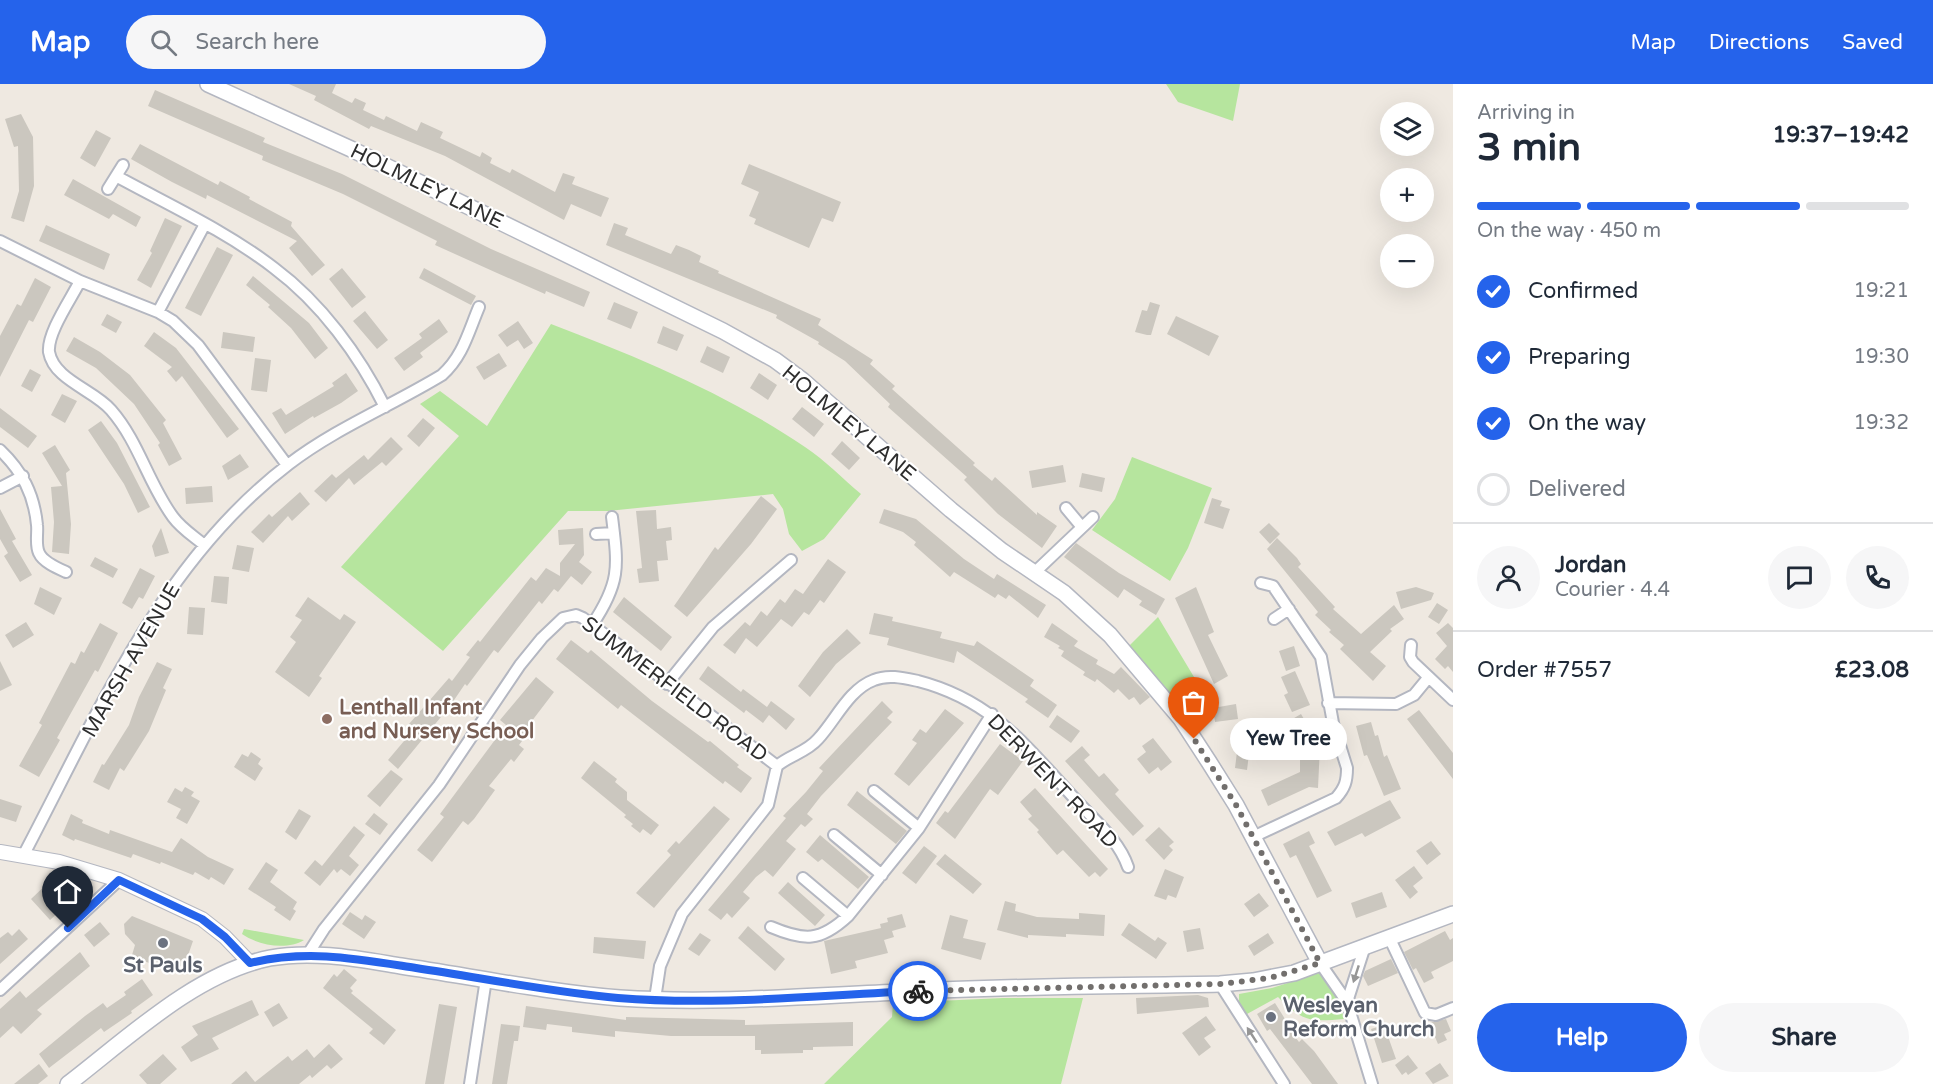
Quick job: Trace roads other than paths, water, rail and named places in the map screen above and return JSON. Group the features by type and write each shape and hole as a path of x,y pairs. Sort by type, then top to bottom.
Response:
{"main road":[{"name":"HOLMLEY LANE","path":"208,84 362,154 753,346 802,380 951,510 1078,605 1144,674 1187,729 1253,837 1320,963"},
{"path":"68,1084 193,990 222,974 250,963 309,954 618,998 710,1000 986,988 1220,984 1270,978 1320,963 1453,914"}],"street":[{"path":"108,189 123,165"},
{"path":"116,176 205,224 275,269 312,303 359,363 385,407"},
{"path":"158,312 205,224"},
{"path":"0,241 80,281 158,312 185,331 198,345 287,465"},
{"path":"80,281 52,334 50,354 54,364 61,373 104,401 120,420 135,442 165,506 184,530 203,544"},
{"name":"MARSH AVENUE","path":"23,856 145,627 203,544 253,494 287,465 340,429 442,375 456,363 479,307"},
{"path":"0,450 23,476 35,508 38,553 66,572"},
{"path":"0,488 23,476"},
{"path":"1066,508 1081,526"},
{"path":"592,625 606,605 616,578 618,564 612,517"},
{"path":"1034,573 1093,517"},
{"path":"596,534 614,533"},
{"path":"667,684 713,627 791,560"},
{"path":"1253,837 1336,798 1343,790 1347,768 1328,703 1321,657 1273,586 1261,583"},
{"path":"1274,619 1289,609"},
{"name":"SUMMERFIELD ROAD","path":"309,954 324,929 456,763 520,665 542,638 563,618 570,615 576,615 592,625 777,766"},
{"path":"1411,645 1410,657 1413,662 1453,700"},
{"name":"DERWENT ROAD","path":"777,766 808,749 852,696 865,684 874,680 906,678 951,690 992,714 1040,762 1119,848 1128,867"},
{"path":"1328,703 1396,704 1414,695 1428,678"},
{"path":"771,927 791,936 812,938 839,925 919,828 992,714"},
{"path":"655,999 660,966 682,914 768,805 777,766"},
{"path":"874,791 919,828"},
{"path":"834,835 882,875"},
{"path":"0,852 59,862 119,880 202,919 225,937 250,963"},
{"path":"803,878 848,916"},
{"path":"0,990 119,880"},
{"path":"1389,937 1425,1013 1436,1015 1453,1008"},
{"path":"1347,1002 1365,946"},
{"path":"1320,963 1347,1002 1372,1084"},
{"path":"470,1084 486,979"},
{"path":"1220,984 1284,1084"}],"place":[{"name":"Lenthall Infant and Nursery School","path":"327,719"},
{"name":"Yew Tree","path":"1194,739"},
{"name":"St Pauls","path":"163,943"},
{"name":"Wesleyan Reform Church","path":"1271,1017"}]}
